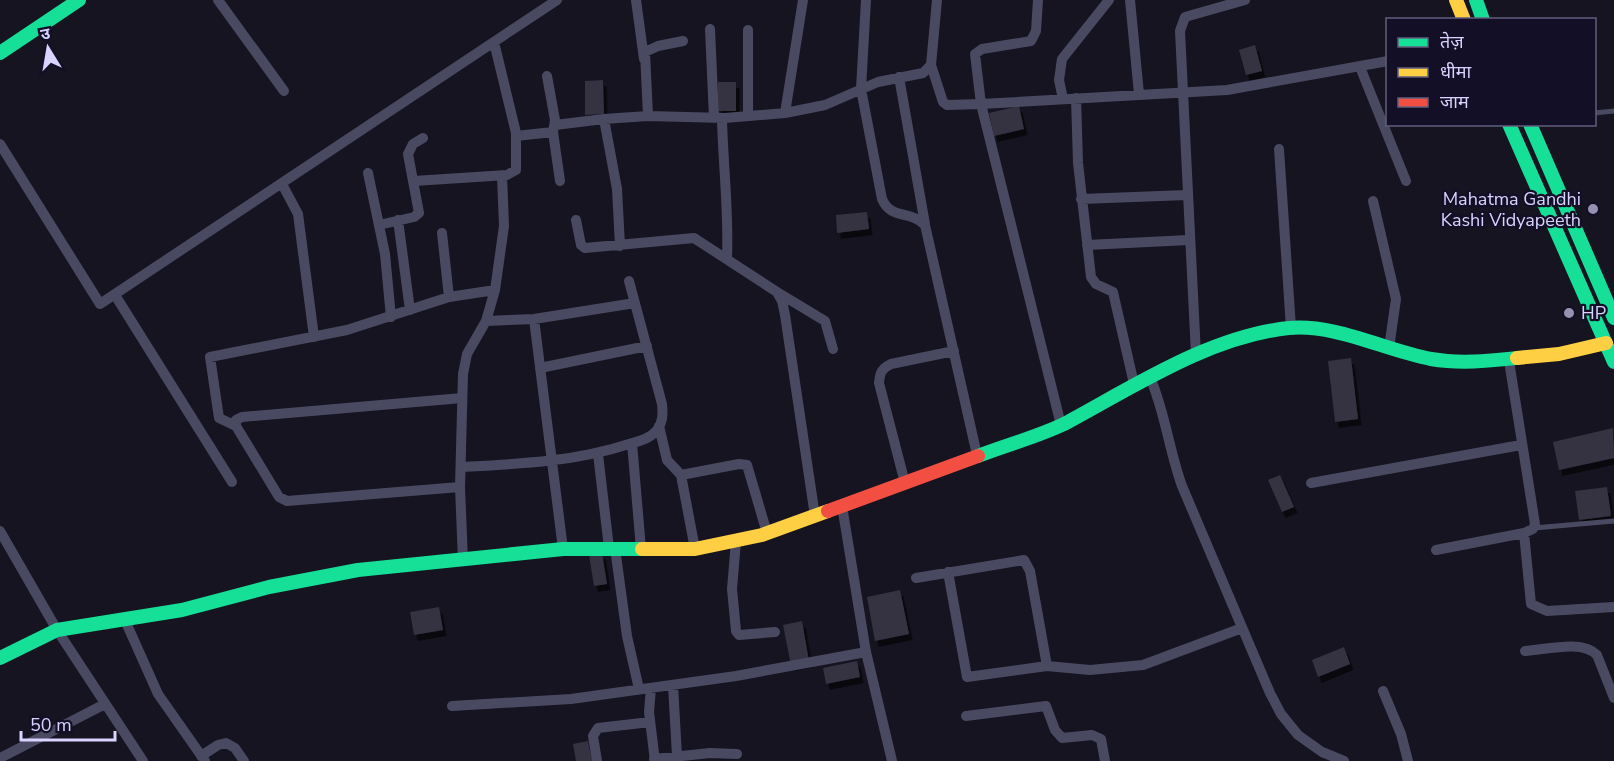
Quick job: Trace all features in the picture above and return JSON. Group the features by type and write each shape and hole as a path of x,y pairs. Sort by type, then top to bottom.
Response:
{"main road":[{"path":"0,38 56,0"},
{"path":"0,53 79,0"},
{"path":"1456,0 1463,18"},
{"path":"1476,0 1482,18"},
{"path":"1510,126 1614,362"},
{"path":"1531,126 1613,316"},
{"path":"0,658 57,630 182,610 269,587 358,570 563,549 695,549 767,533 1061,425 1134,384 1244,335 1292,328 1325,330 1431,359 1468,363 1509,361 1559,354 1606,343"}],"street":[{"path":"218,0 285,91"},
{"path":"636,0 644,59 648,116"},
{"path":"785,113 803,0"},
{"path":"866,0 861,89 886,208 894,214 918,218 925,225"},
{"path":"516,136 604,119 648,116 718,118 785,113 825,105 861,89 928,70 931,64 937,0"},
{"path":"1038,0 1036,31 1031,41 982,49 975,54 981,104 1061,425"},
{"path":"1063,99 1059,80 1062,59 1109,0"},
{"path":"1130,0 1139,94"},
{"path":"1196,355 1181,92 1180,31 1185,17 1245,0"},
{"path":"0,144 100,304 553,1"},
{"path":"710,29 728,226 727,258"},
{"path":"748,30 748,116"},
{"path":"644,59 649,49 683,41"},
{"path":"414,181 502,176 516,171 516,136 494,42"},
{"path":"931,64 943,102 947,105 1227,90 1386,61"},
{"path":"1360,67 1406,181"},
{"path":"547,76 560,181"},
{"path":"899,77 925,225 977,455"},
{"path":"1076,98 1082,199 1093,281 1113,292 1134,384"},
{"path":"604,119 617,189 620,246"},
{"path":"379,225 414,217 419,213 408,154 412,144 423,138"},
{"path":"1279,149 1292,328"},
{"path":"368,173 379,225 391,316"},
{"path":"463,561 460,487 463,374 467,354 486,321 495,290 504,226 502,176"},
{"path":"282,183 298,214 314,337"},
{"path":"1082,199 1187,195"},
{"path":"1373,201 1396,299 1389,348"},
{"path":"398,220 410,310"},
{"path":"576,220 581,245 585,248 694,238 825,321 834,349"},
{"path":"442,233 449,297"},
{"path":"1087,245 1189,240"},
{"path":"461,467 552,462 598,454 649,437 659,426 663,414 662,404 629,281"},
{"path":"236,426 219,418 210,357 314,337 449,297 495,290"},
{"path":"777,292 785,315 815,516"},
{"path":"115,294 232,482"},
{"path":"486,321 534,319 635,303"},
{"path":"1596,323 1613,316"},
{"path":"534,319 563,549"},
{"path":"540,368 647,346"},
{"path":"905,483 879,383 880,375 882,370 891,364 954,351"},
{"path":"1509,361 1521,445 1536,518 1528,531 1531,604 1547,611 1614,607"},
{"path":"1150,377 1162,407 1172,456 1182,486 1281,714 1298,735 1322,752 1344,761"},
{"path":"460,487 287,501 279,498 236,426 236,420 242,417 462,398"},
{"path":"659,426 667,460 681,475 695,549"},
{"path":"632,443 641,549"},
{"path":"1311,483 1521,445"},
{"path":"598,454 627,636 639,689"},
{"path":"681,475 739,464 747,465 767,533"},
{"path":"842,506 866,652 892,761"},
{"path":"0,531 57,630 143,761"},
{"path":"1436,550 1528,531"},
{"path":"736,541 732,589 736,632 746,636 775,632"},
{"path":"916,578 1024,560 1030,571 1047,666"},
{"path":"948,572 967,677 1047,666 1090,670 1143,664 1242,628"},
{"path":"124,618 158,694 203,758 226,743 235,748 244,761"},
{"path":"1525,651 1581,647 1593,650 1614,698"},
{"path":"452,706 571,699 792,667 866,652"},
{"path":"673,685 677,756"},
{"path":"651,688 650,722 655,760 710,753 737,754"},
{"path":"1383,691 1401,734 1408,761"},
{"path":"0,759 105,704"},
{"path":"966,716 1046,706 1055,730 1062,738 1092,735 1101,739 1105,761"},
{"path":"597,761 593,736 598,728 650,722"}],"lane":[{"path":"1596,113 1614,111"},
{"path":"1528,531 1614,520"}],"building":[{"path":"1255,45 1262,71 1246,75 1239,50"},
{"path":"603,80 604,114 585,115 585,81"},
{"path":"718,82 736,82 736,111 718,111"},
{"path":"1019,106 1024,129 994,136 989,113"},
{"path":"867,212 869,229 837,233 836,215"},
{"path":"1351,358 1358,419 1335,422 1328,361"},
{"path":"1613,428 1614,458 1559,470 1553,442"},
{"path":"1280,475 1294,507 1282,512 1268,480"},
{"path":"1607,487 1611,516 1579,520 1575,491"},
{"path":"602,553 607,584 594,586 589,555"},
{"path":"900,590 909,634 875,641 867,597"},
{"path":"439,607 443,630 414,635 410,612"},
{"path":"802,621 809,661 791,665 783,625"},
{"path":"1344,647 1350,664 1318,677 1312,660"},
{"path":"857,661 860,677 826,684 823,668"},
{"path":"588,741 592,761 576,761 573,744"}],"traffic: fast":[{"path":"0,53 79,0"},
{"path":"1476,0 1482,18"},
{"path":"1510,126 1614,362"},
{"path":"1531,126 1614,318"},
{"path":"978,456 1064,424 1145,379 1201,352 1259,333 1289,328 1325,330 1442,361 1474,362 1517,358"},
{"path":"0,658 57,630 182,610 269,587 358,570 563,549 642,549"}],"traffic: slow":[{"path":"1456,0 1463,18"},
{"path":"1517,358 1559,354 1606,343"},
{"path":"642,549 695,549 762,535 828,511"}],"traffic: jam":[{"path":"828,511 978,456"}],"place":[{"name":"Mahatma Gandhi Kashi Vidyapeeth","path":"1593,209"},
{"name":"HP","path":"1569,313"}]}
